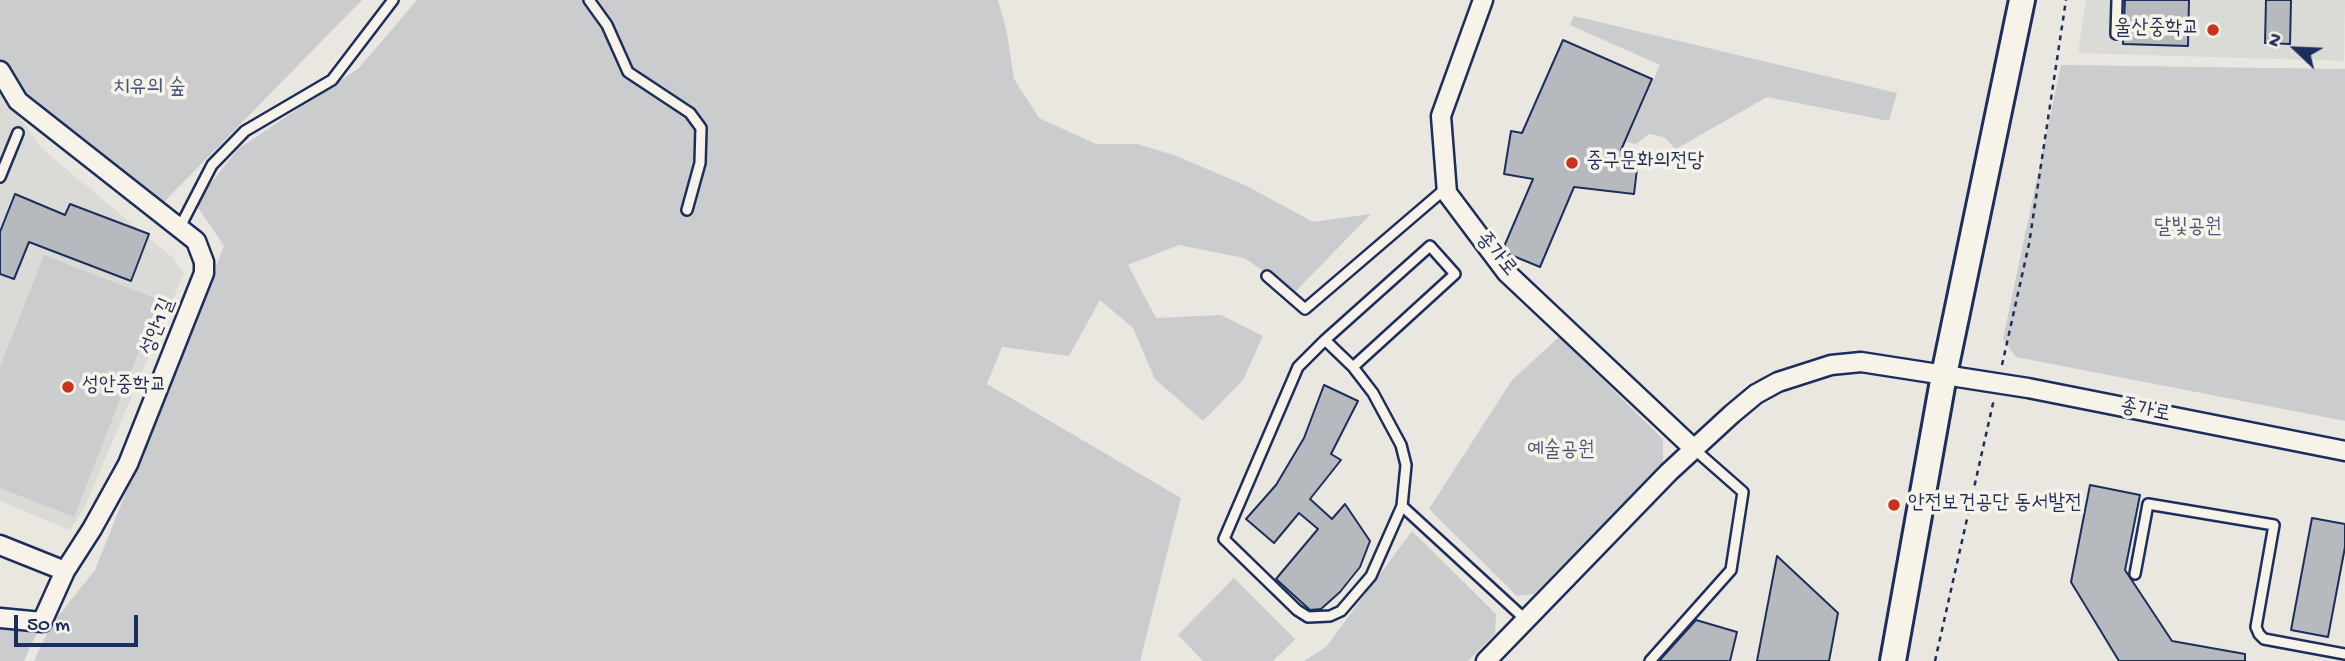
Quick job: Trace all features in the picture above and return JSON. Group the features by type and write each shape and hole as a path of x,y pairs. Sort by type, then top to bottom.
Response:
{"main road":[{"path":"1893,661 1944,375 2022,0"}],"street":[{"name":"종가로","path":"1483,0 1441,116 1447,188 1458,210 1507,273 1694,449"},
{"name":"성안1길","path":"0,71 18,101 180,227 195,241 204,262 204,273 198,289 128,464 65,571 42,622 0,618"},
{"name":"종가로","path":"1486,661 1694,449 1756,394 1831,365 1861,362 1998,384 2345,452"},
{"path":"0,545 65,571"}],"lane":[{"path":"180,227 212,165 245,131 332,80 393,0"},
{"path":"589,0 607,24 628,72 690,113 701,128 700,163 687,210"},
{"path":"2116,34 2117,0"},
{"path":"0,177 18,133"},
{"path":"1267,276 1305,309 1447,188"},
{"path":"1325,340 1353,367 1373,393 1401,445 1406,465 1402,506 1371,576 1341,611 1330,616 1308,617 1297,610 1224,539 1298,367 1325,340 1430,246 1455,274 1353,367"},
{"path":"1650,661 1731,570 1743,492 1694,449"},
{"path":"2135,573 2147,504 2274,525 2256,627 2259,635 2264,639 2345,654"},
{"path":"1402,506 1526,620"}],"path":[{"path":"1936,661 2029,244 2066,0"}],"shaded area":[{"name":"울산중학교","path":"2086,0 2345,0 2344,61 2078,53"},
{"name":"성안중학교","path":"0,88 41,148 172,257 184,273 84,509 70,530 0,501"}],"green space":[{"name":"치유의 숲","path":"0,0 362,0 159,207 18,101 0,71"},
{"path":"417,0 998,0 1007,33 1014,79 1039,118 1096,144 1137,144 1174,155 1247,186 1313,222 1371,214 1295,292 1244,258 1179,245 1128,265 1156,318 1221,315 1263,336 1243,380 1203,421 1155,379 1133,328 1100,300 1069,356 1002,347 987,384 1181,498 1140,661 34,661 51,625 95,570 224,246 195,203 238,149 359,68"},
{"path":"1574,16 1897,93 1889,121 1767,97 1676,149 1664,137 1649,134 1636,144 1626,142 1660,65 1570,25"},
{"name":"달빛공원","path":"2061,65 2345,69 2345,421 2016,357 2003,339"},
{"path":"44,255 159,300 74,517 0,488 0,367"},
{"name":"예술공원","path":"1559,337 1663,439 1663,462 1534,594 1517,596 1429,509 1512,380"},
{"path":"1412,531 1496,614 1495,634 1468,661 1304,661 1326,647"},
{"path":"1234,578 1295,639 1273,661 1203,661 1178,635"},
{"path":"0,618 42,622 24,661 0,661"}],"building":[{"path":"2125,0 2189,0 2188,46 2123,44"},
{"path":"2266,0 2291,0 2290,44 2265,43"},
{"name":"중구문화의전당","path":"1563,40 1652,79 1621,150 1639,152 1634,194 1574,187 1540,267 1506,253 1503,249 1533,179 1504,174 1511,131 1522,133"},
{"path":"15,194 65,215 70,204 149,234 131,281 29,242 14,279 0,274 0,232"},
{"path":"1324,385 1358,401 1331,454 1341,460 1310,499 1332,519 1345,504 1370,541 1360,567 1340,592 1321,609 1310,610 1276,579 1318,529 1299,513 1274,543 1246,519 1276,485 1304,438"},
{"path":"2090,485 2140,495 2125,570 2172,641 2245,654 2245,661 2119,661 2071,582"},
{"path":"2312,518 2345,524 2345,547 2328,637 2291,630"},
{"path":"1777,556 1838,613 1829,661 1757,661"},
{"path":"1696,620 1737,632 1730,661 1659,661"}],"place":[{"name":"울산중학교","path":"2213,30"},
{"name":"중구문화의전당","path":"1572,163"},
{"name":"성안중학교","path":"68,387"},
{"name":"안전보건공단 동서발전","path":"1894,505"}]}
